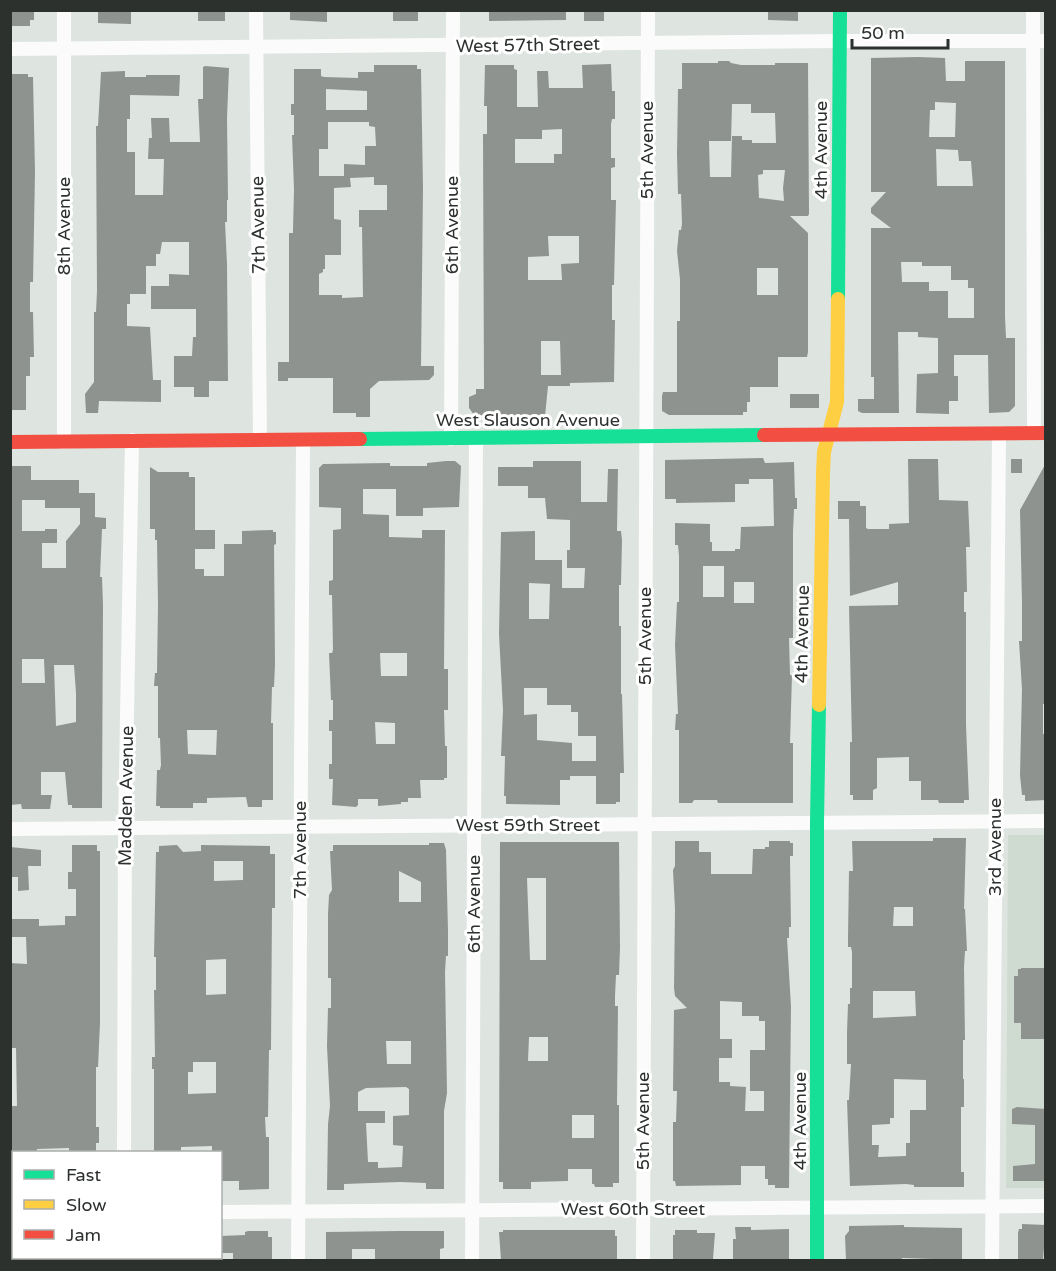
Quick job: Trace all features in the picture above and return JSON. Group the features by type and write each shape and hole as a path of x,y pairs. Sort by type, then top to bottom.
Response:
{"street":[{"name":"8th Avenue","path":"64,10 64,442"},
{"name":"7th Avenue","path":"256,10 260,440"},
{"name":"6th Avenue","path":"451,439 453,10"},
{"name":"5th Avenue","path":"643,1260 648,10"},
{"name":"4th Avenue","path":"817,1260 817,822 823,472 824,452 837,402 840,10"},
{"path":"1033,10 1039,41 1040,433"},
{"name":"West 57th Street","path":"10,49 1039,41"},
{"name":"3rd Avenue","path":"992,1260 999,433"},
{"name":"West Slauson Avenue","path":"10,442 1040,433"},
{"name":"6th Avenue","path":"471,1260 476,439"},
{"name":"7th Avenue","path":"298,1260 303,440"},
{"name":"Madden Avenue","path":"124,1151 125,828 132,441"},
{"name":"West 59th Street","path":"10,829 1046,821"},
{"name":"West 60th Street","path":"222,1212 1046,1206"}],"shaded area":[{"path":"1008,835 1045,835 1045,1188 1006,1188"}],"building":[{"path":"10,10 34,10 34,20 30,20 30,26 10,26"},
{"path":"98,10 131,10 131,24 98,23"},
{"path":"198,10 225,10 225,21 198,21"},
{"path":"290,10 327,10 327,22 290,20"},
{"path":"393,10 418,10 418,21 393,21"},
{"path":"489,10 566,10 566,20 489,21"},
{"path":"584,10 604,10 604,21 584,21"},
{"path":"768,10 798,10 798,21 768,20"},
{"path":"871,58 945,58 946,81 965,81 965,61 1005,61 1005,317 1006,338 1015,338 1015,406 1009,412 989,413 988,355 954,355 954,376 958,376 958,401 949,401 949,414 916,413 917,374 938,373 938,338 918,337 918,332 898,332 899,413 862,413 858,411 858,399 874,399 874,377 871,377 871,228 891,228 871,213 871,208 886,192 871,192","holes":["935,102 956,103 955,137 929,137 930,110 935,110","936,149 958,150 959,161 971,161 973,186 937,186","901,262 922,262 922,266 951,266 951,280 968,280 968,288 974,288 974,318 948,318 948,291 929,291 929,282 902,282"]},
{"path":"718,61 729,61 741,65 775,65 775,63 808,63 809,214 808,216 790,216 808,233 808,352 807,357 778,357 778,387 750,387 750,402 747,402 747,412 743,412 743,415 669,415 662,411 662,396 663,392 677,392 677,321 680,321 677,251 679,230 682,224 681,194 678,194 678,89 682,89 682,63 718,63","holes":["732,104 751,104 751,113 775,113 776,143 752,143 752,140 742,140 742,136 732,136 731,177 710,177 709,141 731,141","763,170 785,170 784,201 759,198 758,175 763,174","757,268 778,268 778,295 757,295"]},
{"path":"611,64 612,91 615,91 615,119 612,119 611,124 611,158 615,158 615,167 611,168 611,200 616,200 614,285 612,285 612,320 615,320 614,382 548,386 545,416 474,415 469,408 469,397 476,394 476,389 484,389 483,134 487,134 487,106 484,106 485,65 514,65 514,69 517,70 517,107 538,107 537,71 548,71 549,88 583,88 582,65","holes":["562,129 562,154 554,154 554,163 515,163 515,139 542,139 542,130","548,236 579,236 579,263 561,264 562,280 528,280 528,257 549,256","541,341 560,341 561,375 541,375"]},
{"path":"374,65 417,65 417,69 421,69 423,188 421,366 434,366 434,375 429,380 379,381 370,389 370,417 356,417 356,413 333,413 333,378 288,378 288,381 278,381 278,362 289,362 289,233 293,233 294,189 292,135 294,135 294,115 291,115 291,104 294,104 294,69 321,69 321,76 324,77 358,78 358,72 374,72","holes":["326,89 367,91 367,110 326,110","328,122 369,122 369,126 375,127 376,146 365,146 365,165 344,164 344,176 319,176 319,149 328,149","374,177 374,185 387,185 387,210 359,210 359,227 362,227 363,297 342,298 342,295 319,295 319,274 325,269 325,255 341,255 341,220 334,219 334,188 351,187 350,178"]},
{"path":"203,67 229,68 228,200 227,222 225,222 228,381 209,381 209,397 194,397 194,387 174,387 174,356 192,356 193,337 196,337 196,309 151,309 151,286 169,286 169,274 189,275 189,242 162,242 160,254 156,254 156,266 146,266 146,294 130,294 130,304 127,304 127,326 150,327 153,380 161,380 161,402 99,401 98,413 86,413 85,394 94,382 94,312 96,312 97,291 96,126 98,126 101,72 125,71 125,77 180,75 179,96 130,95 127,152 135,152 135,195 163,195 164,159 148,159 149,138 152,138 151,118 169,118 170,142 200,142 198,99 203,99"},
{"path":"28,74 28,77 33,77 35,172 33,282 30,282 30,312 33,312 34,357 30,357 30,376 26,376 26,410 11,410 10,76"},
{"path":"790,394 819,394 819,408 790,408"},
{"path":"763,458 765,463 794,462 797,509 794,509 793,532 793,638 789,638 790,675 792,675 790,743 793,743 793,803 718,803 717,800 694,800 692,803 679,803 679,730 675,730 676,714 678,714 675,645 677,602 679,602 679,556 678,545 675,545 675,523 710,524 712,551 740,549 741,527 774,526 773,479 749,479 749,484 735,484 735,502 676,503 676,499 665,499 665,460","holes":["703,566 724,566 724,597 703,597","734,582 754,582 754,603 734,603"]},
{"path":"908,459 938,459 939,500 968,501 970,547 966,547 967,592 964,592 964,612 966,612 966,725 969,800 964,800 964,803 921,800 921,781 909,781 909,757 877,758 877,788 873,790 873,800 853,800 853,795 850,795 850,742 852,742 849,606 898,605 898,582 850,596 849,519 838,519 838,501 860,501 860,506 866,506 866,528 868,529 889,529 889,524 909,523"},
{"path":"1011,459 1022,459 1022,473 1011,473"},
{"path":"455,461 461,466 459,507 423,508 423,516 396,516 396,489 363,489 363,514 389,515 389,537 422,538 422,530 445,530 444,669 448,669 448,710 444,710 447,778 420,780 421,798 408,798 408,802 401,802 401,804 378,806 378,799 358,799 356,807 332,805 333,779 329,779 329,764 332,764 332,731 329,731 329,720 333,720 333,700 331,700 329,653 333,650 332,595 329,595 329,581 333,580 333,530 341,529 341,508 319,507 319,468 323,464 390,463 390,466 427,466 427,463","holes":["380,653 407,653 407,676 381,676","375,722 395,723 395,744 376,744"]},
{"path":"533,461 581,461 581,502 607,502 608,469 618,469 617,531 621,531 622,540 619,626 621,626 624,773 620,773 620,802 616,804 596,804 596,776 570,776 570,780 560,780 560,805 506,804 506,796 504,796 505,756 501,756 503,710 499,634 501,532 535,531 535,560 562,560 562,588 584,588 585,568 567,568 567,550 570,550 570,520 547,519 545,498 528,498 528,486 498,486 498,467 533,467","holes":["529,583 550,584 549,619 529,619","524,688 547,688 547,705 571,705 571,712 578,712 578,736 596,736 596,761 572,761 572,743 537,740 537,714 524,715"]},
{"path":"1046,463 1044,528 1046,528 1046,704 1043,704 1043,734 1046,734 1046,800 1025,801 1025,795 1022,795 1020,775 1022,689 1019,641 1022,641 1022,603 1020,510"},
{"path":"11,466 31,466 31,480 79,480 79,493 95,493 95,517 106,518 106,529 102,529 100,577 102,577 103,605 102,808 72,808 72,805 68,805 65,772 41,772 41,795 52,795 50,809 22,809 21,804 10,805","holes":["22,500 45,500 45,508 80,508 80,524 66,541 66,568 42,568 42,543 57,543 57,529 22,531","22,659 44,659 45,683 22,683","54,665 74,665 76,722 56,726"]},
{"path":"150,467 158,472 189,472 189,477 195,477 195,530 215,530 215,549 195,549 195,569 204,569 204,576 224,576 224,544 242,544 242,531 273,530 276,532 276,544 274,545 275,664 271,723 273,723 273,800 262,800 262,807 248,807 246,797 207,798 207,803 193,803 193,808 156,806 157,770 160,770 161,765 160,738 158,738 158,686 154,686 155,673 157,673 157,540 155,540 155,529 150,529","holes":["187,730 217,730 216,755 188,754"]},
{"path":"933,838 966,838 964,909 967,951 965,951 964,967 964,1107 961,1107 961,1172 964,1172 964,1187 914,1187 914,1185 906,1184 850,1186 847,1100 849,1100 851,1064 847,1064 847,1033 848,1004 850,1004 850,988 852,988 852,952 851,947 848,947 848,937 849,871 853,871 852,841 933,841","holes":["894,907 913,907 913,926 893,926","873,991 915,991 916,1016 873,1018","894,1079 926,1080 926,1110 910,1110 910,1143 906,1143 906,1156 878,1157 879,1145 872,1145 872,1125 890,1124 890,1118 894,1118"]},
{"path":"675,841 699,841 699,852 711,852 711,874 752,874 753,849 769,847 769,841 793,843 793,856 790,856 791,927 789,927 789,938 787,938 791,1007 789,1188 775,1188 775,1185 768,1185 768,1179 765,1179 765,1166 741,1166 741,1185 676,1186 673,1181 673,1122 676,1122 677,1091 673,1091 674,1010 687,1008 675,996 674,988 673,870","holes":["720,1001 742,1002 742,1016 759,1016 759,1021 765,1021 765,1050 750,1050 750,1091 764,1091 764,1111 745,1111 746,1087 730,1086 730,1082 719,1082 719,1058 732,1058 732,1039 720,1039"]},
{"path":"500,842 619,842 620,948 615,1006 618,1006 619,1183 613,1183 613,1187 595,1187 592,1184 592,1169 568,1169 568,1181 531,1182 531,1189 503,1189 503,1182 499,1182","holes":["527,878 546,878 546,960 530,960","529,1037 548,1037 548,1061 528,1061","572,1115 594,1115 594,1138 572,1138"]},
{"path":"429,843 444,843 446,850 448,956 446,956 445,972 447,1093 444,1111 444,1189 426,1189 426,1183 400,1182 344,1184 344,1190 327,1190 330,1106 327,1046 328,1008 331,1008 331,978 328,978 328,914 329,895 332,890 330,851 333,851 333,845 429,845","holes":["399,871 421,882 421,902 399,902","386,1041 411,1041 411,1064 387,1064","406,1087 409,1089 409,1115 393,1116 393,1145 403,1146 402,1167 378,1168 378,1162 368,1162 366,1123 385,1123 385,1111 358,1111 358,1092 366,1088"]},
{"path":"72,845 97,845 97,851 100,851 100,1023 98,1067 96,1067 96,1127 99,1127 99,1143 96,1143 96,1151 69,1151 69,1148 10,1152 10,1106 17,1106 16,1048 10,1048 10,963 27,964 26,937 10,937 10,919 39,919 39,926 65,925 65,916 76,916 76,889 68,889 68,872 72,872"},
{"path":"177,845 183,852 201,851 201,845 270,846 270,854 275,854 275,908 272,908 271,1050 269,1050 268,1117 265,1117 266,1137 269,1137 269,1189 239,1190 239,1181 222,1181 222,1151 212,1151 212,1146 181,1147 181,1151 154,1151 152,1057 155,1057 156,852 159,852 159,846","holes":["214,861 243,861 243,880 214,881","226,959 226,994 206,995 206,960","193,1062 216,1062 216,1093 188,1094 188,1072 193,1072"]},
{"path":"10,847 41,850 41,866 28,866 29,890 18,891 18,877 10,877"},
{"path":"1046,968 1046,1039 1021,1039 1021,1023 1014,1023 1014,976 1018,976 1018,969"},
{"path":"1017,1107 1046,1109 1046,1181 1013,1181 1013,1166 1035,1164 1035,1125 1012,1124 1012,1109"},
{"path":"1022,1224 1046,1225 1043,1260 1018,1259 1018,1233 1019,1229 1022,1229"},
{"path":"904,1225 904,1227 962,1228 962,1260 902,1258 902,1260 846,1260 845,1236 849,1231 849,1226"},
{"path":"735,1227 751,1227 751,1230 789,1229 789,1260 733,1260"},
{"path":"503,1230 615,1230 617,1260 501,1260 499,1232"},
{"path":"675,1230 715,1233 713,1259 673,1260"},
{"path":"268,1231 268,1237 272,1237 272,1260 233,1260 233,1253 222,1253 222,1236 245,1235 245,1232"},
{"path":"444,1231 444,1248 440,1249 440,1260 375,1260 375,1249 352,1249 352,1260 326,1260 326,1232"}],"traffic: fast":[{"path":"838,299 840,10"},
{"path":"360,439 764,435"},
{"path":"817,1260 819,705"}],"traffic: slow":[{"path":"819,705 823,473 824,452 837,402 838,299"}],"traffic: jam":[{"path":"764,435 1046,433"},
{"path":"10,442 360,439"}]}
